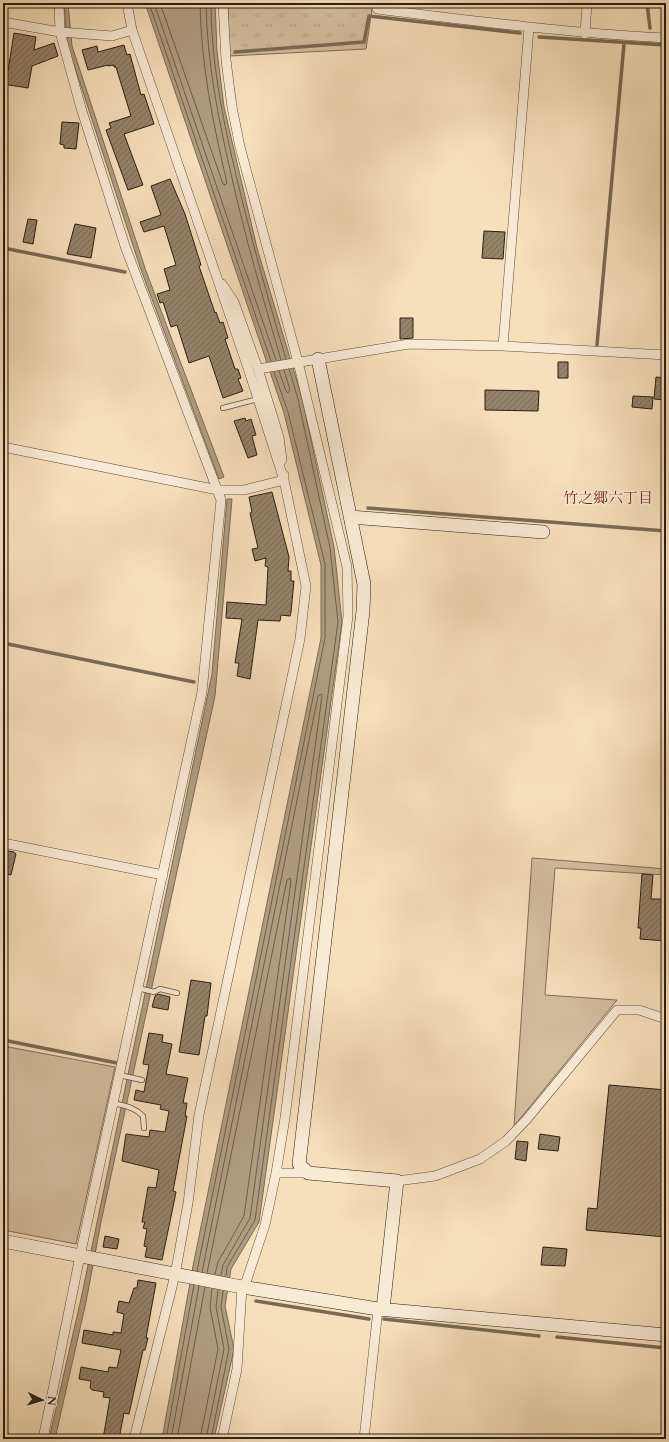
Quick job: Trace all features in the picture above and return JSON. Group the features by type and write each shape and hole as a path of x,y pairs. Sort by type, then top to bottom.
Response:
{"street":[{"path":"43,1439 122,1076 204,678 221,500 125,246 81,108 59,3"},
{"path":"127,3 132,30 258,399 284,480 306,586 304,612 251,878 199,1115 181,1276 134,1439"},
{"path":"222,1439 236,1369 240,1287 265,1225 276,1173 285,1118 348,616 347,567 298,362 240,147 232,107 226,60 223,3"},
{"path":"378,3 377,9 529,28 585,34 666,38"},
{"path":"585,34 587,3"},
{"path":"3,22 66,33 112,36 132,30"},
{"path":"503,346 529,28"},
{"path":"216,275 234,302 261,368 280,438 284,480"},
{"path":"261,368 409,344 503,346 666,355"},
{"path":"308,1173 299,1164 363,611 364,584 318,359"},
{"path":"3,447 218,490 244,490 284,480"},
{"path":"350,517 543,532"},
{"path":"3,843 163,875"},
{"path":"276,1173 308,1173 397,1181 435,1176 480,1159 506,1141 617,1010 639,1010 666,1019"},
{"path":"364,1439 397,1181"},
{"path":"3,1241 240,1287 380,1309 666,1335"}],"lane":[{"path":"223,408 258,399"},
{"path":"140,989 154,992 160,988 177,993"},
{"path":"122,1076 142,1080"},
{"path":"115,1104 128,1106 137,1110 143,1116 144,1128"}],"green space":[{"path":"228,3 373,3 366,49 229,56"},
{"path":"532,858 666,869 666,875 555,868 545,995 617,1000 514,1126"},
{"path":"3,1046 115,1067 76,1244 3,1230"}],"water":[{"path":"64,3 68,3 72,46 146,271 224,477 219,479 140,267 67,43"},
{"path":"145,3 215,3 217,51 224,107 257,248 302,398 334,547 342,622 259,1222 231,1269 225,1306 234,1349 214,1439 162,1439 193,1266 321,638 321,565 284,413"},
{"path":"227,499 232,499 215,696 101,1222 86,1302 55,1439 49,1439 81,1299 212,674"}],"building":[{"path":"14,33 36,37 34,50 54,43 58,56 32,66 28,88 3,84 3,70 8,71"},
{"path":"124,45 127,55 130,54 141,95 144,94 154,124 124,134 143,185 128,190 106,130 111,128 109,123 131,116 116,67 114,67 114,65 108,65 88,70 82,50 97,46 98,52"},
{"path":"62,122 79,123 76,149 64,148 64,145 60,144"},
{"path":"170,179 185,214 201,265 199,266 215,313 216,312 220,323 223,322 228,338 225,339 235,369 238,369 241,378 238,379 243,391 223,398 209,356 189,363 177,325 171,327 163,302 160,303 157,294 170,290 164,269 176,265 164,226 144,232 140,222 161,215 151,186"},
{"path":"28,219 37,220 33,244 23,242"},
{"path":"75,224 96,228 91,258 67,254"},
{"path":"484,231 505,232 503,259 482,258"},
{"path":"400,318 413,318 413,338 400,339"},
{"path":"558,362 568,362 568,378 558,378"},
{"path":"656,377 666,378 666,400 654,399"},
{"path":"485,390 539,391 538,411 485,410"},
{"path":"633,396 653,397 652,409 632,407"},
{"path":"245,418 246,421 251,419 256,435 252,436 257,455 248,458 234,421"},
{"path":"272,492 289,557 288,571 291,571 291,581 294,581 291,612 290,616 281,615 280,621 258,620 250,679 237,676 239,663 235,663 242,619 226,618 227,602 266,605 268,567 265,566 266,558 255,561 252,549 258,548 250,513 252,512 249,497"},
{"path":"3,850 14,852 16,854 11,875 3,873"},
{"path":"642,874 653,875 651,899 666,899 666,941 640,939 641,928 638,928"},
{"path":"191,980 211,983 207,1016 205,1016 199,1055 179,1052"},
{"path":"158,994 170,997 168,1010 152,1007 155,996"},
{"path":"149,1033 163,1035 162,1042 172,1044 166,1074 188,1078 183,1103 187,1103 185,1116 187,1116 173,1191 176,1192 162,1260 145,1257 147,1247 144,1246 147,1229 143,1228 145,1222 142,1222 148,1187 156,1188 159,1170 122,1161 126,1134 149,1137 150,1130 165,1132 169,1111 160,1109 161,1105 134,1100 136,1090 144,1092 149,1065 143,1064"},
{"path":"609,1085 666,1090 666,1237 586,1230 588,1208 597,1209"},
{"path":"540,1134 560,1137 558,1151 538,1149"},
{"path":"517,1141 528,1142 526,1161 515,1159"},
{"path":"105,1236 119,1239 117,1249 103,1247"},
{"path":"543,1247 567,1249 565,1266 541,1265"},
{"path":"138,1280 156,1283 146,1338 148,1338 145,1350 143,1350 129,1414 124,1413 119,1439 103,1439 110,1398 103,1397 104,1392 92,1390 90,1388 91,1381 79,1379 81,1367 108,1372 109,1367 117,1368 121,1350 82,1343 84,1330 113,1335 113,1332 121,1333 124,1314 117,1312 119,1301 129,1303 134,1288 137,1288"}],"waterway":[{"path":"647,3 650,28"},
{"path":"235,52 364,42 369,16 520,33"},
{"path":"539,37 666,45"},
{"path":"597,345 624,44"},
{"path":"3,248 125,272"},
{"path":"368,508 666,531"},
{"path":"3,643 194,682"},
{"path":"3,1040 117,1063"},
{"path":"256,1301 369,1319"},
{"path":"384,1319 539,1336"},
{"path":"557,1337 666,1348"}],"district":[{"name":"竹之郷六丁目","path":"608,498"}]}
